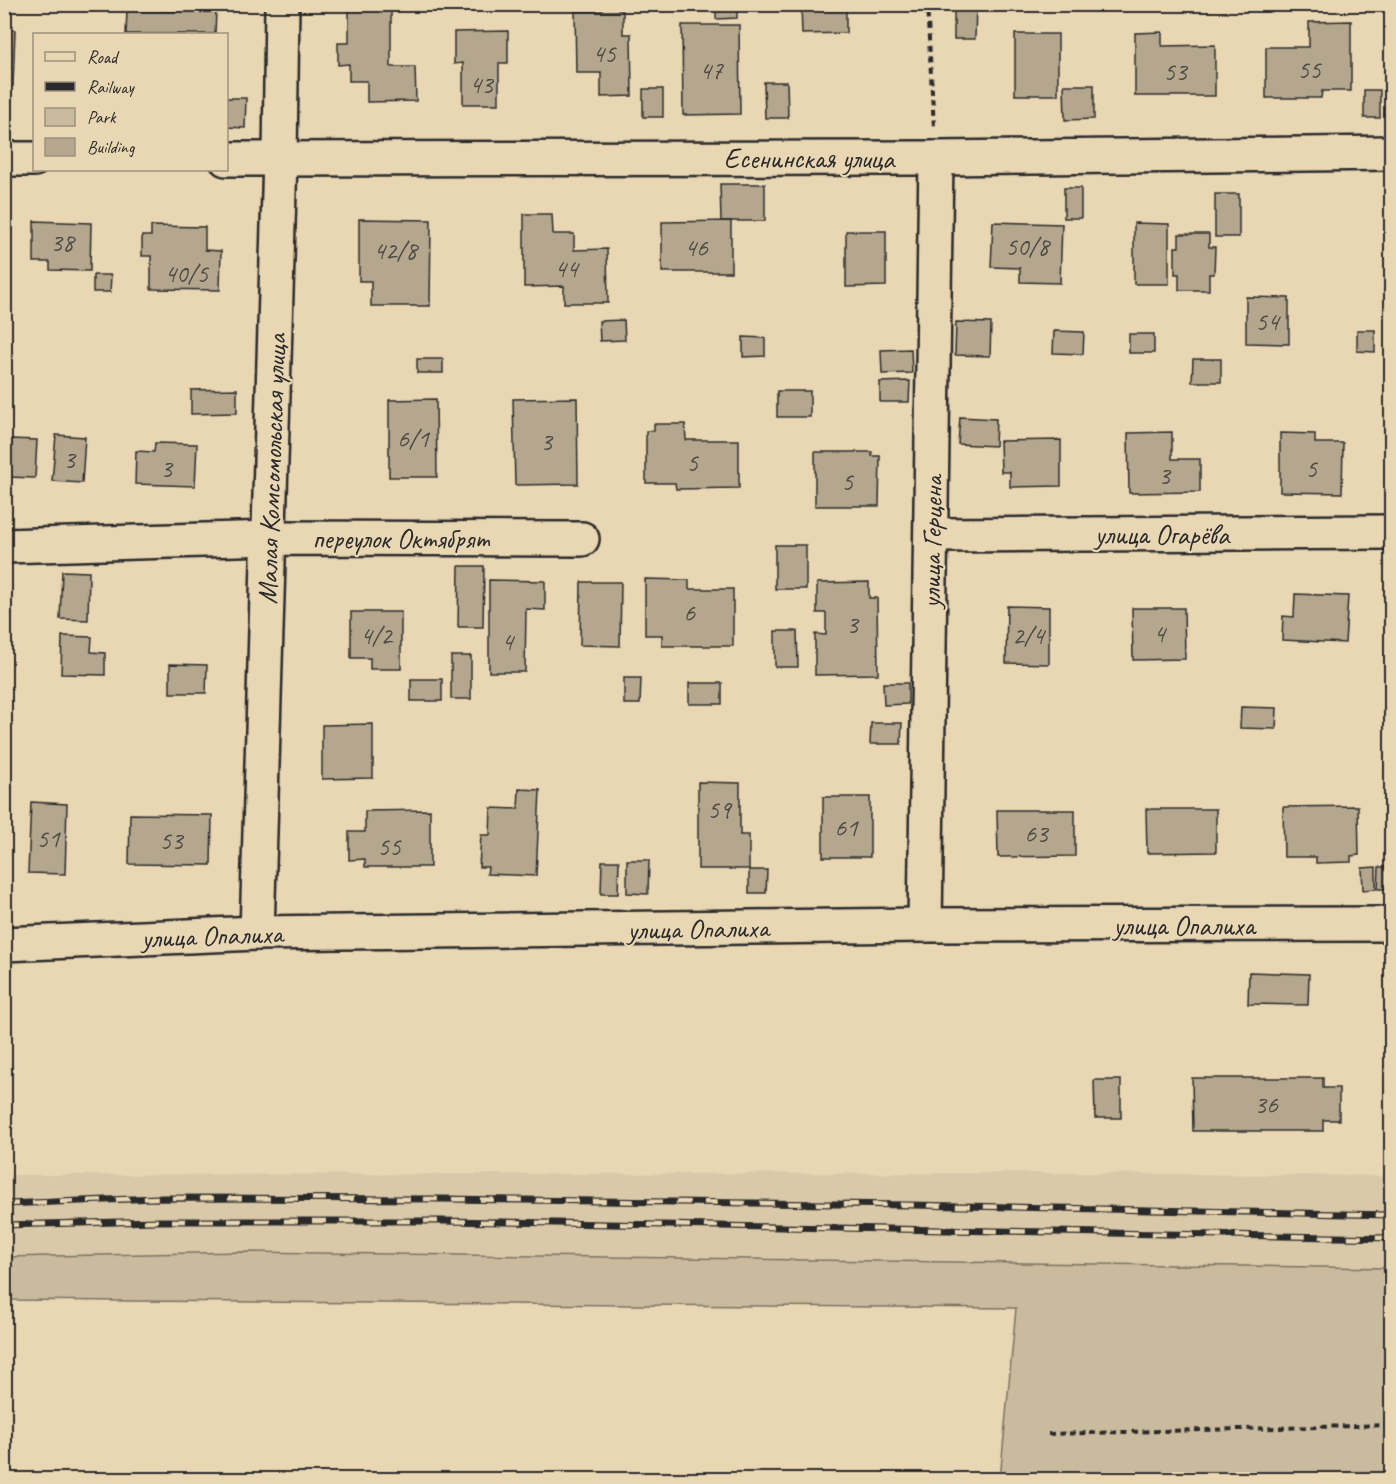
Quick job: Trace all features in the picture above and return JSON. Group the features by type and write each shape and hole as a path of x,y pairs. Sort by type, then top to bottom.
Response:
{"street":[{"name":"Малая Комсомольская улица","path":"257,933 280,158 282,4"},
{"name":"Есенинская улица","path":"228,159 936,158 1392,153"},
{"name":"улица Герцена","path":"925,925 936,158"},
{"path":"4,159 33,159"},
{"name":"улица Огарёва","path":"932,535 1392,532"},
{"name":"переулок Октябрят","path":"4,546 269,537 582,539"},
{"name":"улица Опалиха","path":"4,944 257,933 925,925 1392,924"}],"path":[{"path":"927,4 936,158"},
{"path":"1048,1434 1392,1425"}],"shaded area":[{"path":"1061,1173 1391,1176 1391,1268 241,1252 5,1257 4,1175"}],"green space":[{"path":"241,1252 1391,1268 1391,1479 1000,1479 1016,1308 5,1300 5,1257"}],"building":[{"path":"716,4 737,4 737,18 716,19"},
{"path":"801,4 846,4 846,33 802,34"},
{"path":"954,4 976,4 975,39 954,39"},
{"path":"349,8 391,8 391,67 415,67 416,101 367,102 367,81 349,81 349,64 338,65 338,43 349,43"},
{"path":"127,10 216,12 215,33 126,33"},
{"path":"575,11 623,11 623,34 631,34 632,96 601,97 601,73 576,73"},
{"path":"1351,21 1351,91 1322,91 1321,98 1266,98 1266,47 1309,47 1309,22"},
{"path":"682,25 739,25 740,114 683,115"},
{"path":"4,29 15,30 13,86 4,86"},
{"path":"508,31 508,63 499,63 499,104 463,104 463,63 454,64 454,32"},
{"path":"1162,32 1162,46 1215,45 1215,96 1135,96 1135,33"},
{"path":"1015,34 1058,34 1058,95 1015,95"},
{"path":"764,82 787,82 788,118 765,118"},
{"path":"1064,85 1094,85 1094,119 1065,120"},
{"path":"1387,86 1392,86 1392,117 1387,117"},
{"path":"643,89 663,89 663,117 643,117"},
{"path":"1364,90 1380,90 1380,118 1364,118"},
{"path":"228,98 246,98 245,128 228,127"},
{"path":"720,184 765,184 765,221 721,221"},
{"path":"1064,188 1081,188 1081,218 1064,218"},
{"path":"1215,194 1239,194 1239,237 1215,237"},
{"path":"524,214 552,214 553,234 574,234 574,250 607,249 608,303 564,303 564,286 524,287"},
{"path":"359,219 431,220 430,306 371,306 371,281 359,281"},
{"path":"34,221 91,223 90,271 50,270 50,262 34,262"},
{"path":"731,221 731,272 662,272 662,222"},
{"path":"993,222 1062,224 1060,283 1020,282 1020,268 991,267"},
{"path":"1134,223 1169,224 1169,284 1134,284"},
{"path":"151,226 205,227 205,250 221,251 220,290 151,289 151,256 142,256 142,236 151,236"},
{"path":"846,231 886,231 886,286 846,287"},
{"path":"1179,234 1209,234 1209,247 1215,247 1214,274 1209,274 1209,290 1179,290 1179,274 1175,274 1175,247 1179,247"},
{"path":"93,275 111,275 110,292 93,292"},
{"path":"1246,297 1289,298 1289,344 1246,343"},
{"path":"624,320 625,340 600,341 599,321"},
{"path":"956,322 991,323 990,356 955,355"},
{"path":"1357,330 1375,330 1375,352 1357,351"},
{"path":"1054,331 1084,332 1083,354 1053,353"},
{"path":"1129,334 1154,334 1154,353 1129,353"},
{"path":"743,337 765,338 765,356 743,357"},
{"path":"911,349 912,373 882,374 881,350"},
{"path":"417,359 443,359 443,373 417,373"},
{"path":"1193,359 1221,359 1221,382 1192,382"},
{"path":"910,381 909,402 880,402 880,382"},
{"path":"237,389 237,413 191,414 191,390"},
{"path":"777,391 810,391 810,417 777,417"},
{"path":"577,398 578,484 515,485 513,399"},
{"path":"436,399 437,477 389,477 389,400"},
{"path":"960,417 996,419 995,446 958,444"},
{"path":"654,424 685,424 686,440 739,440 739,488 676,489 675,483 646,483 646,431 654,431"},
{"path":"1172,432 1172,459 1200,459 1200,492 1129,493 1128,433"},
{"path":"1280,433 1315,434 1315,443 1343,443 1342,493 1280,492"},
{"path":"56,435 85,437 82,483 52,481"},
{"path":"10,439 37,440 35,478 8,477"},
{"path":"1061,440 1061,486 1010,487 1010,472 1001,472 1000,441"},
{"path":"155,443 197,444 195,486 135,484 136,451 154,452"},
{"path":"815,452 872,452 872,456 880,456 879,506 815,506"},
{"path":"775,545 806,545 806,589 775,589"},
{"path":"459,566 484,566 483,627 458,627"},
{"path":"62,571 89,572 88,620 60,619"},
{"path":"645,579 689,580 689,589 733,589 733,646 662,646 662,635 645,635"},
{"path":"489,580 545,581 545,610 526,609 525,672 489,672"},
{"path":"581,582 621,582 620,646 580,645"},
{"path":"869,582 869,598 877,598 878,674 815,675 815,634 826,635 826,613 817,613 817,583"},
{"path":"1295,594 1348,596 1345,643 1282,640 1283,616 1294,617"},
{"path":"1007,606 1049,607 1049,664 1006,663"},
{"path":"1132,608 1184,608 1185,659 1133,660"},
{"path":"351,612 401,612 401,669 370,669 370,658 351,658"},
{"path":"775,631 797,631 798,667 775,667"},
{"path":"62,636 92,637 91,652 105,653 105,675 61,674"},
{"path":"451,656 471,656 471,699 451,699"},
{"path":"170,664 207,665 206,693 170,693"},
{"path":"624,678 641,678 640,704 624,704"},
{"path":"411,679 442,679 442,701 411,701"},
{"path":"689,683 722,683 722,704 689,704"},
{"path":"883,683 908,683 908,704 884,705"},
{"path":"1241,707 1277,708 1276,729 1240,728"},
{"path":"871,723 902,723 901,744 870,744"},
{"path":"373,724 373,778 322,779 322,725"},
{"path":"698,782 740,783 740,835 749,835 749,869 698,869"},
{"path":"519,789 540,790 536,876 487,874 488,867 479,867 481,835 490,835 491,808 518,809"},
{"path":"823,797 870,797 870,857 823,857"},
{"path":"31,802 67,804 65,874 28,873"},
{"path":"1358,806 1359,855 1351,856 1351,862 1316,863 1316,857 1284,857 1283,807"},
{"path":"1146,809 1216,809 1216,852 1147,853"},
{"path":"430,810 430,867 365,867 365,859 349,860 349,832 365,832 365,811"},
{"path":"997,810 1075,810 1075,856 998,857"},
{"path":"130,814 212,815 211,865 129,864"},
{"path":"627,860 649,860 648,894 627,893"},
{"path":"602,861 619,861 618,894 601,894"},
{"path":"1376,867 1376,889 1363,890 1362,868"},
{"path":"1379,867 1392,867 1392,889 1378,889"},
{"path":"749,870 767,870 766,893 749,893"},
{"path":"1249,972 1309,974 1308,1005 1248,1004"},
{"path":"1192,1078 1323,1078 1323,1088 1339,1088 1339,1120 1323,1120 1323,1131 1193,1131"},
{"path":"1094,1080 1121,1080 1121,1118 1095,1118"}],"railway":[{"path":"4,1204 157,1198 442,1199 911,1205 1392,1215"},
{"path":"4,1225 157,1221 442,1221 1392,1238"}]}
